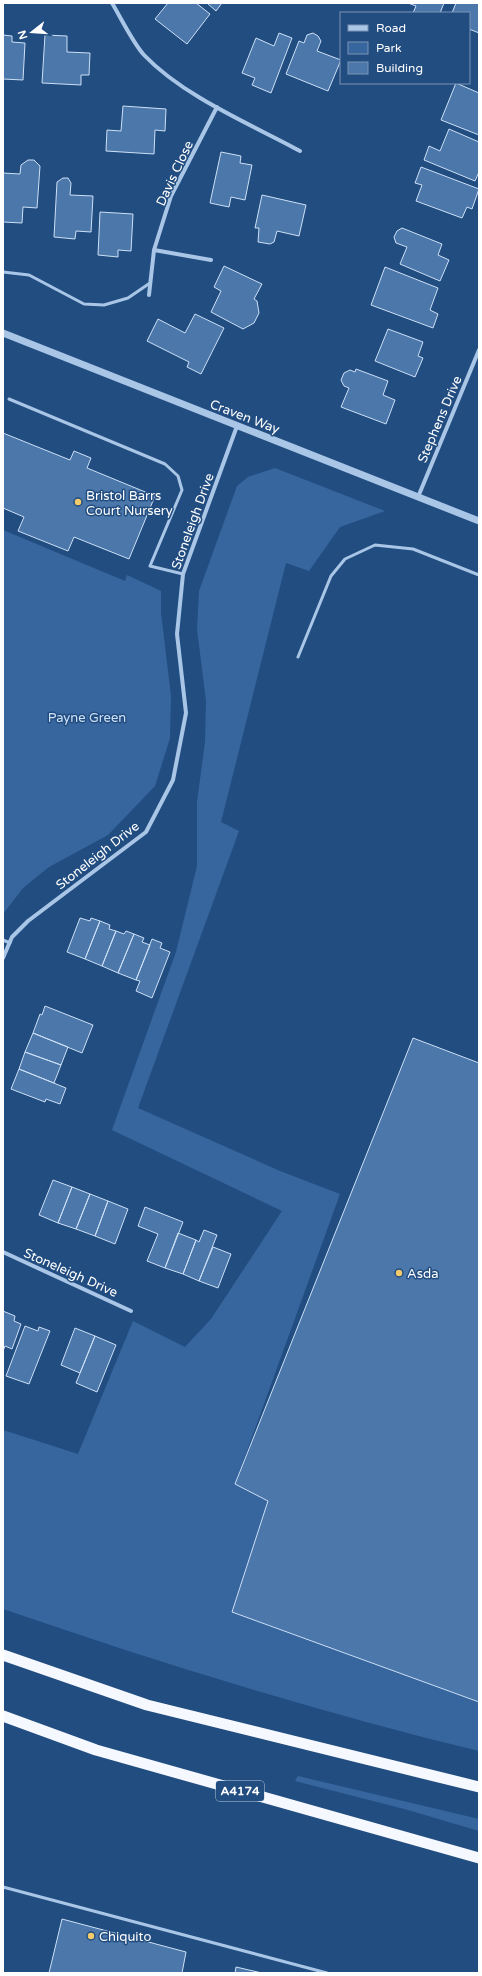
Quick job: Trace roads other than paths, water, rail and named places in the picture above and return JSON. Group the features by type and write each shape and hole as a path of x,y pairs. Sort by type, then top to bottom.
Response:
{"highway":[{"path":"3,1655 147,1705 479,1787"},
{"name":"A4174","path":"3,1716 96,1750 479,1858"}],"street":[{"path":"112,3 143,54 175,82 217,107 300,150"},
{"name":"Davis Close","path":"149,296 154,250 171,196 217,107"},
{"path":"154,250 210,260"},
{"name":"Craven Way","path":"3,333 479,521"},
{"name":"Stephens Drive","path":"418,497 479,350"},
{"name":"Stoneleigh Drive","path":"3,958 12,937 28,921 146,832 173,780 186,713 177,634 183,574 237,426"},
{"name":"Stoneleigh Drive","path":"3,1252 131,1311"}],"lane":[{"path":"3,272 29,275 84,304 104,305 122,300 150,283"},
{"path":"10,399 166,464 178,476 182,490 150,566 183,574"},
{"path":"298,657 331,576 345,558 375,545 413,549 479,575"},
{"path":"3,940 10,943"},
{"path":"3,1887 327,1973"}],"place":[{"name":"Bristol Barrs Court Nursery","path":"78,502"},
{"name":"Asda","path":"399,1273"},
{"name":"Chiquito","path":"91,1936"}],"park label":[{"name":"Payne Green","path":"87,717"}]}
